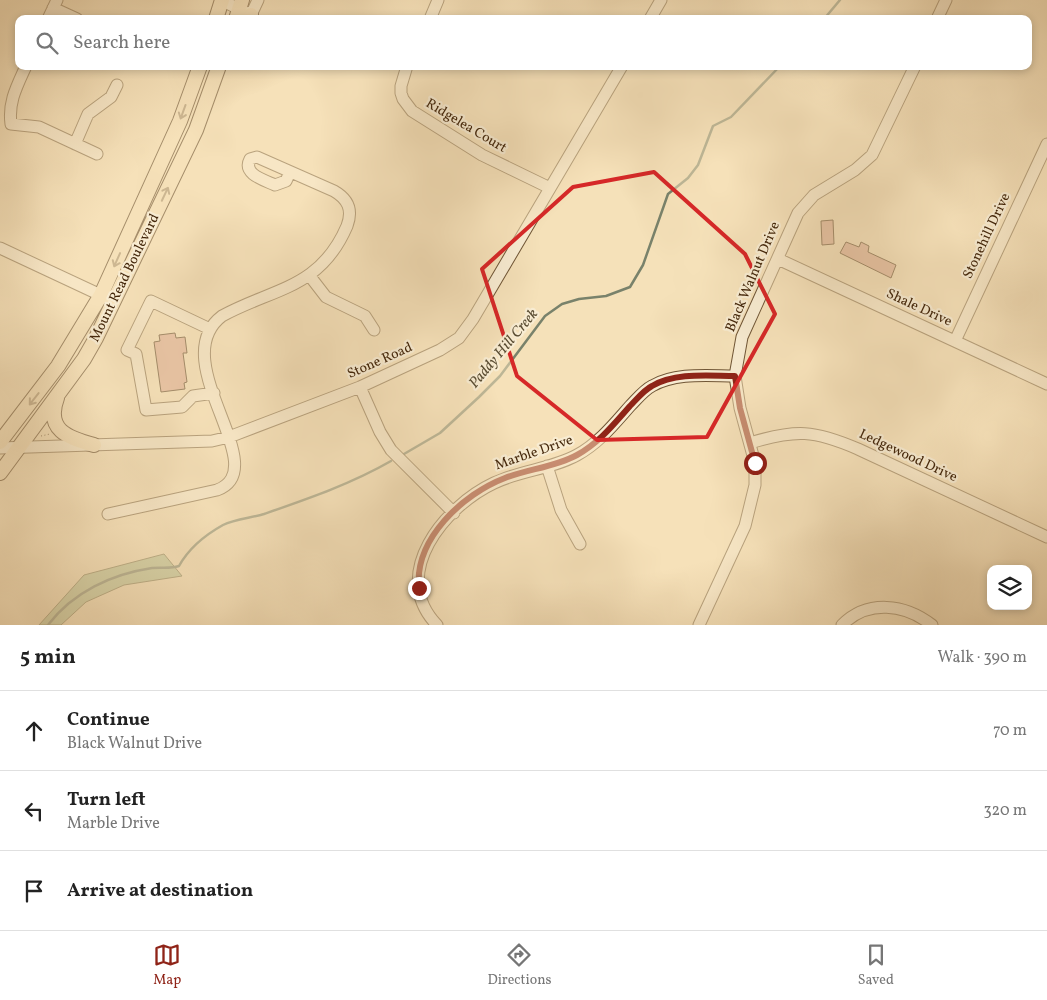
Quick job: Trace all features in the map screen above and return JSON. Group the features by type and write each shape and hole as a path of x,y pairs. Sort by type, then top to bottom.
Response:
{"main road":[{"path":"217,15 222,0"},
{"name":"Mount Read Boulevard","path":"0,442 58,366 101,295 180,121 199,70"},
{"name":"Mount Read Boulevard","path":"0,473 16,448 84,359 114,302 205,110 218,70"},
{"path":"205,110 224,70"},
{"path":"60,390 53,412 56,424 72,439 94,445"}],"street":[{"path":"222,0 243,12 258,0"},
{"path":"432,15 438,0"},
{"path":"652,15 661,0"},
{"path":"939,15 946,0"},
{"path":"55,4 71,15"},
{"path":"24,70 12,96 11,124 38,127 97,154"},
{"name":"Ridgelea Court","path":"406,70 401,93 403,100 412,111 482,155 550,188"},
{"name":"Stone Road","path":"0,448 212,441 228,437 360,387 440,350 462,334 620,70"},
{"name":"Black Walnut Drive","path":"699,625 745,526 755,485 755,463 740,408 735,376 742,337 792,225 805,203 823,188 855,170 872,156 913,70"},
{"path":"75,144 88,114 111,97 117,84"},
{"name":"Stonehill Drive","path":"955,341 1047,144"},
{"path":"108,514 217,490 227,485 234,474 235,465 228,437 204,359 205,340 216,321 231,311 282,291 308,275 325,259 341,238 349,220 349,206 341,195 290,172"},
{"path":"0,248 114,302"},
{"name":"Shale Drive","path":"778,259 1047,384"},
{"path":"308,275 326,296 365,316 374,330"},
{"path":"210,329 151,301 127,350 136,354 146,410 182,407 194,396 214,393"},
{"name":"Marble Drive","path":"437,625 428,615 421,598 418,577 419,566 425,548 431,538 476,493 492,484 524,471 547,466 575,456 592,446 651,386 682,377 735,376"},
{"path":"360,387 390,450 454,513"},
{"name":"Ledgewood Drive","path":"750,443 795,432 829,438 858,449 1047,537"},
{"path":"547,466 561,510 580,544"},
{"path":"842,625 859,613 886,607 912,613 932,625"}],"path":[{"path":"34,437 58,433"}],"highlighted area":[{"path":"654,172 745,254 775,314 707,437 597,440 517,376 482,269 573,187"}],"green space":[{"path":"164,554 182,576 124,585 86,602 61,625 39,625 84,575"}],"building":[{"path":"833,220 834,244 822,245 821,221"},
{"path":"846,242 859,247 861,242 869,246 868,252 896,265 891,278 840,253"},
{"path":"175,333 176,338 185,337 187,353 183,353 187,382 184,383 185,389 161,392 154,342 160,341 159,335"}],"waterway":[{"name":"Paddy Hill Creek","path":"827,15 840,0"},
{"name":"Paddy Hill Creek","path":"404,454 440,433 479,397 500,376 545,316 562,304 579,299 606,296 630,287 643,265 668,194 688,178 698,165 713,126 731,117 776,70"},
{"name":"Paddy Hill Creek","path":"48,625 69,603 94,586 137,571 179,566 198,542 223,525 264,514 313,497 345,484 391,461"}],"route":[{"path":"419,588 419,566 425,548 437,531 464,503 476,493 492,484 524,471 547,466 575,456 592,446 643,393 651,386 660,382 682,377 735,376 740,408 755,463"}]}
